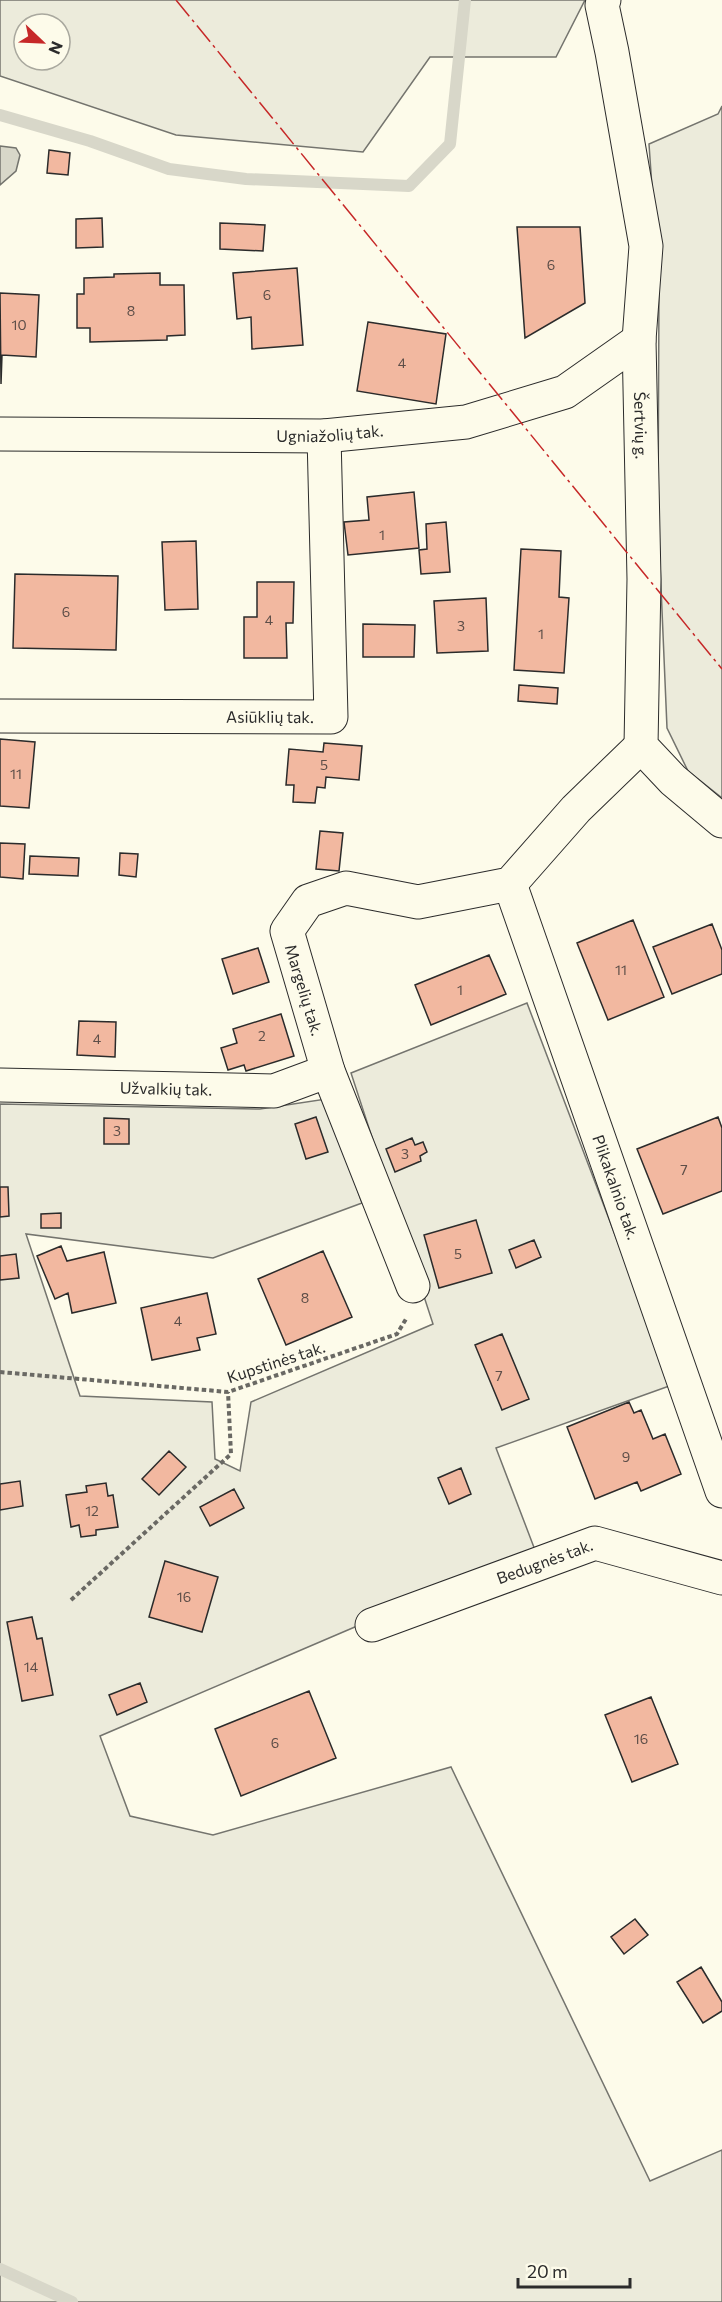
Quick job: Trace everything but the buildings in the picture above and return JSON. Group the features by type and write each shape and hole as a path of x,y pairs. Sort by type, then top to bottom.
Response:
{"street":[{"name":"Šertvių g.","path":"604,0 602,5 646,246 639,340 644,579 641,746"},
{"name":"Ugniažolių tak.","path":"0,434 324,436 466,422 565,392 639,340"},
{"name":"Asiūklių tak.","path":"0,716 331,717 324,436"},
{"path":"510,884 576,809 641,746 673,780 722,821"},
{"name":"Margelių tak.","path":"413,1286 328,1071 287,931 308,901 346,888 418,902 510,884"},
{"name":"Plikakalnio tak.","path":"510,884 722,1491"},
{"name":"Užvalkių tak.","path":"0,1085 274,1091 328,1071"},
{"name":"Bedugnės tak.","path":"372,1625 595,1543 722,1578"}],"path":[{"name":"Kupstinės tak.","path":"0,1372 228,1392 397,1334 410,1313 413,1286"},
{"path":"71,1600 231,1454 228,1392"}],"shaded area":[{"path":"0,0 585,0 556,57 430,57 363,152 176,135 0,76"},
{"path":"722,106 722,798 688,771 667,728 658,516 659,288 649,144 718,114"},
{"path":"0,146 16,148 20,155 16,171 0,185"},
{"path":"527,1003 672,1385 496,1448 535,1550 100,1736 130,1816 213,1835 451,1767 650,2181 722,2150 722,2302 0,2302 0,1104 260,1109 326,1099 362,1203 213,1258 26,1234 80,1396 212,1402 215,1459 240,1471 251,1402 433,1324 351,1073"}],"waterway":[{"path":"0,115 90,141 169,169 246,179 409,186 450,144 465,0"},
{"path":"0,2269 72,2302"}],"power":[{"path":"176,0 722,669"}]}
